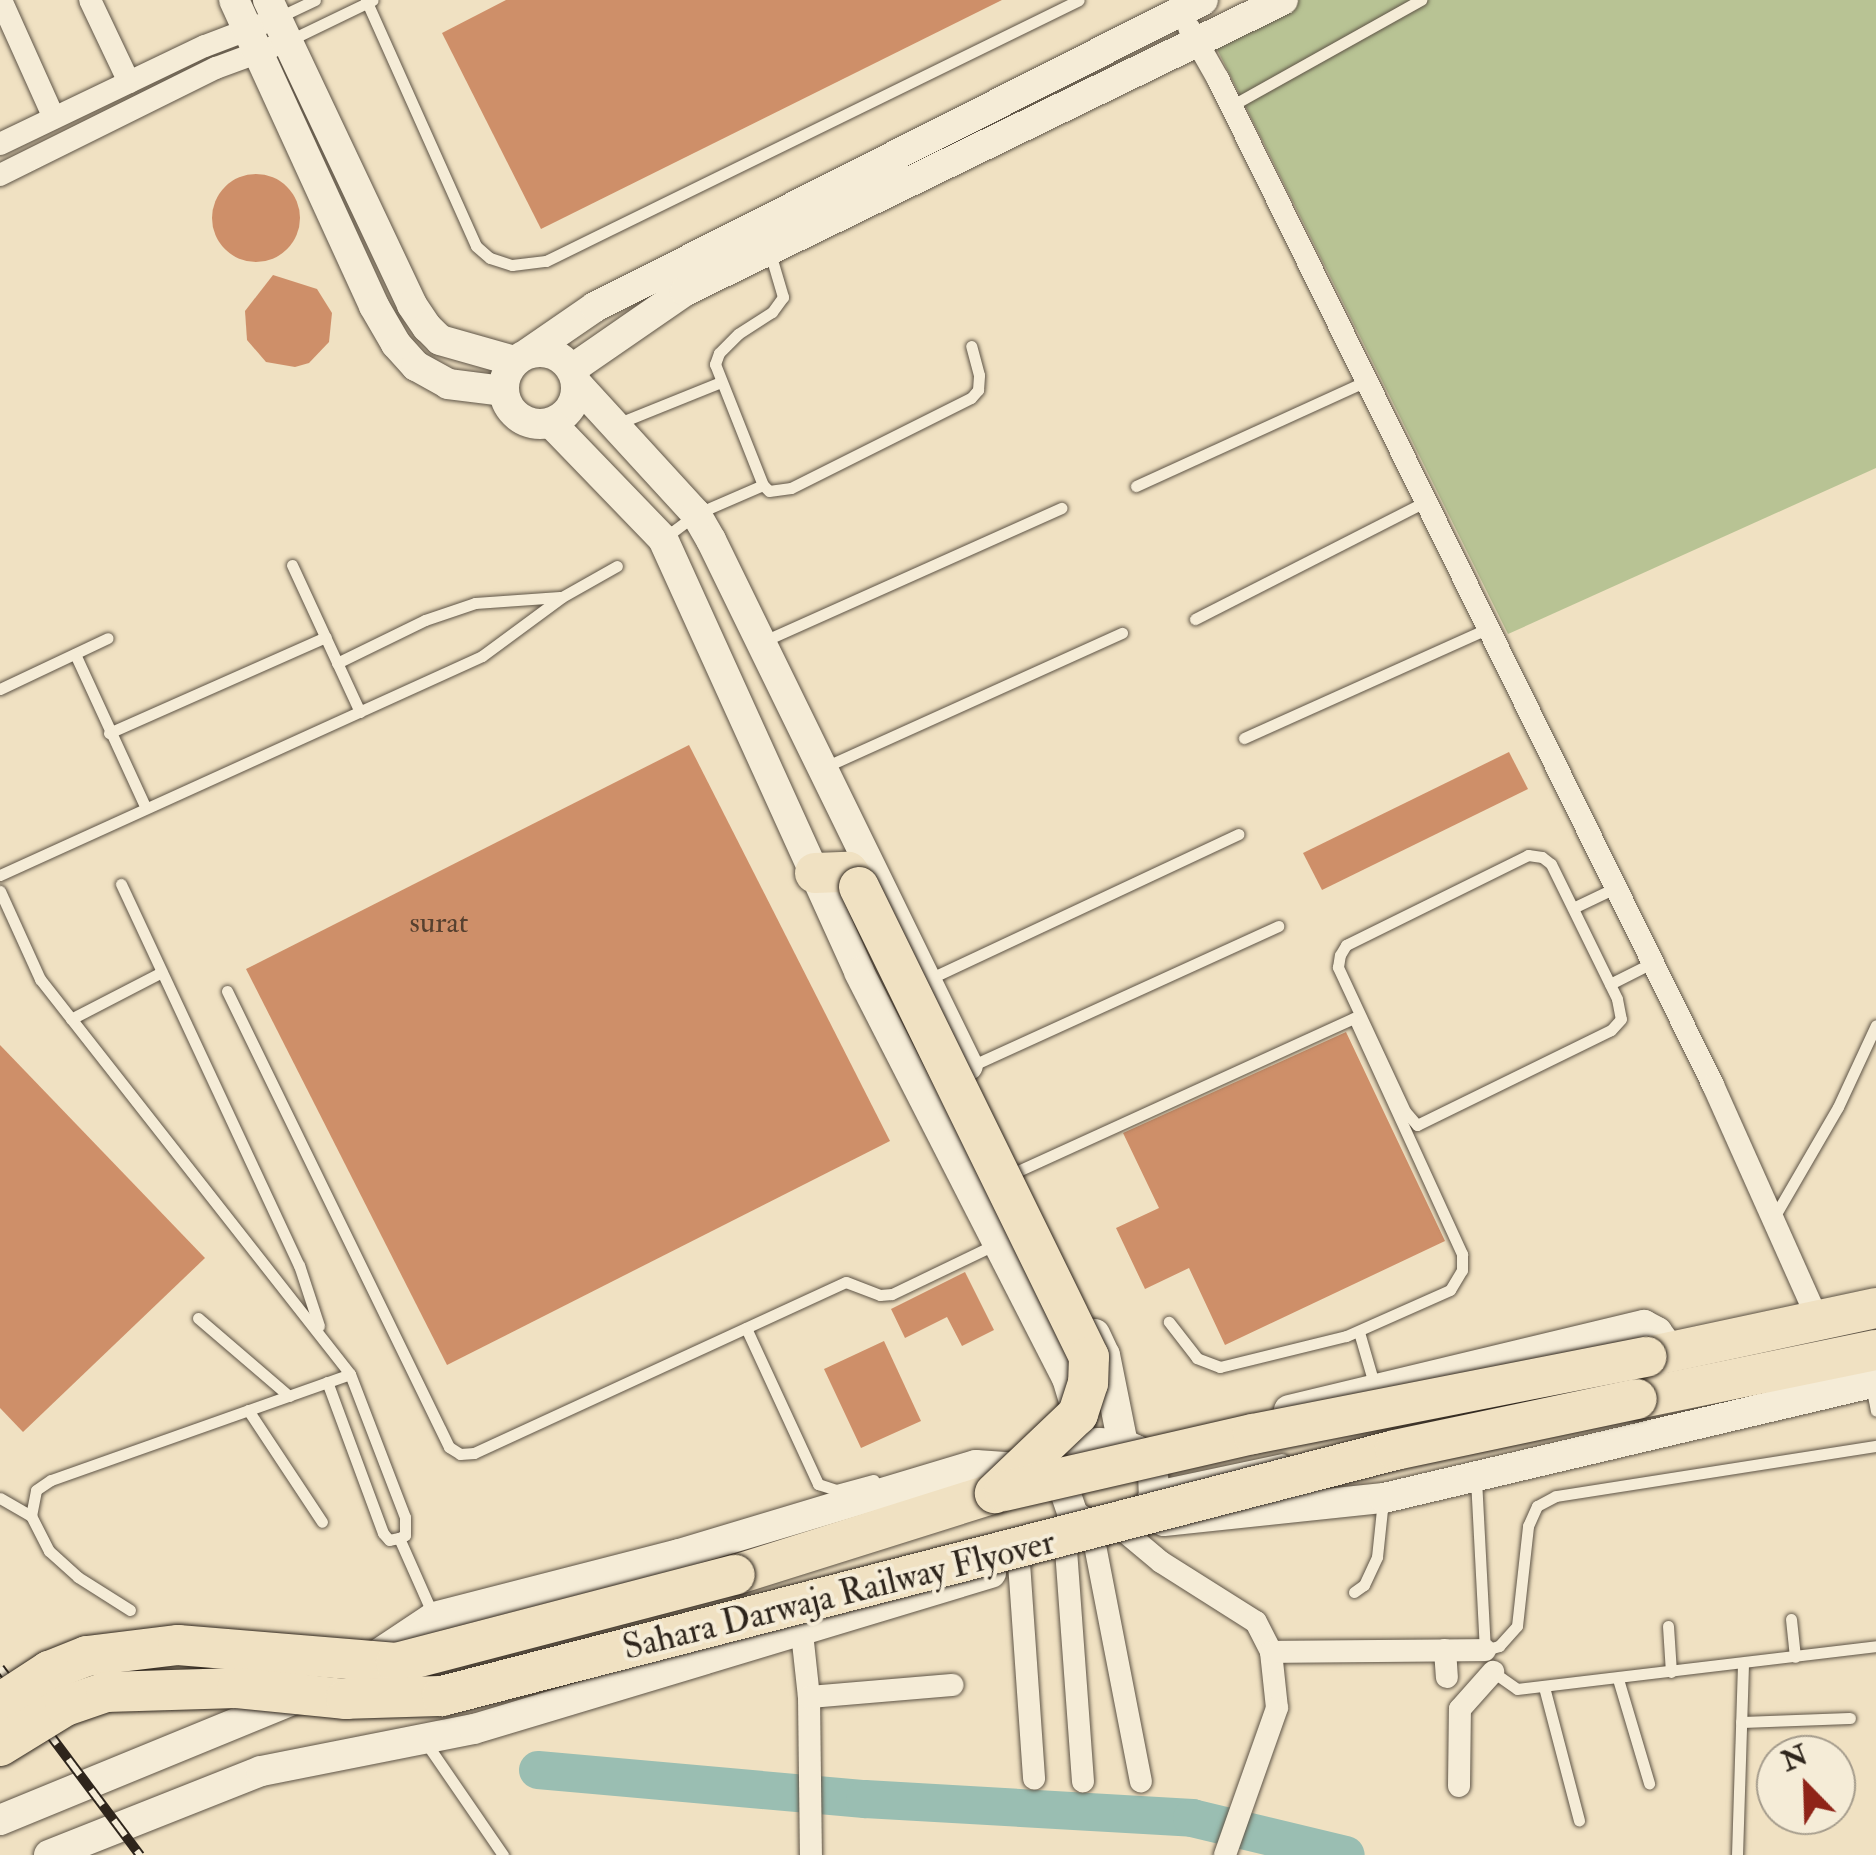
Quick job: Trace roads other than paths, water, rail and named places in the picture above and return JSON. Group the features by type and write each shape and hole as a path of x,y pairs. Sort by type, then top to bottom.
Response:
{"highway":[{"path":"815,873 848,872 859,887 1090,1357 1077,1444 986,1479"},
{"name":"Sahara Darwaja Railway Flyover","path":"5,1706 49,1671 87,1656 178,1644 396,1663 735,1575 986,1479 1396,1409 1659,1354 1823,1332 1876,1308"},
{"name":"Sahara Darwaja Railway Flyover","path":"0,1746 65,1706 106,1692 237,1688 346,1699 442,1696 1627,1393 1684,1406 1875,1381"}],"street":[{"path":"1,0 54,118"},
{"path":"90,0 129,82"},
{"path":"234,0 374,306 396,344 416,366 448,384 503,391"},
{"path":"574,376 685,291 1283,0"},
{"path":"574,376 575,400 566,414 551,423 519,419 508,406 503,391 505,375 521,357 595,308 1185,4 1195,40 1652,963 1823,1332"},
{"path":"0,176 216,68 277,20 427,327 440,340 521,357 545,351 574,376 696,514 928,980 1105,1355 1130,1447"},
{"path":"0,144 129,82 253,41"},
{"path":"79,106 91,130"},
{"path":"551,423 664,539 859,972 1067,1378 1077,1444 1066,1502 1073,1516 1115,1529 1256,1622 1272,1652 1277,1708 1226,1851"},
{"path":"1130,1447 1644,1325 1656,1332 1659,1354"},
{"path":"49,1855 261,1771 474,1729 802,1633 1066,1550 1115,1529 1384,1498 1476,1475 1684,1406"},
{"path":"0,1820 336,1683 434,1617 986,1479 1077,1444 1111,1442 1130,1447 1146,1460 1155,1486 1115,1529 1141,1781"},
{"path":"1066,1550 1082,1781"},
{"path":"1019,1564 1034,1778"},
{"path":"802,1633 809,1698 811,1855"},
{"path":"1272,1652 1445,1650 1489,1661 1460,1709 1459,1786"},
{"path":"1445,1650 1447,1678"},
{"path":"379,1654 363,1720 379,1746"},
{"path":"809,1698 952,1685"}],"lane":[{"path":"277,20 315,0"},
{"path":"277,20 369,1 476,246 490,258 512,265 546,261 1079,0"},
{"path":"1231,106 1421,0"},
{"path":"768,250 783,296 772,312 738,334 719,353 716,364 762,486 769,491 791,488 971,398 978,390 979,375 971,346"},
{"path":"1136,486 1366,381"},
{"path":"615,425 722,382"},
{"path":"664,539 696,514 762,486"},
{"path":"1195,619 1425,502"},
{"path":"760,642 1062,508"},
{"path":"292,565 360,712"},
{"path":"0,875 482,656 562,597 617,566"},
{"path":"337,662 424,620 474,603 562,597"},
{"path":"1244,738 1487,629"},
{"path":"823,768 1122,632"},
{"path":"109,733 326,637"},
{"path":"0,689 108,638"},
{"path":"75,654 145,806"},
{"path":"928,980 1240,834"},
{"path":"1528,855 1552,864 1573,908 1610,984 1621,1019 1611,1030 1417,1124 1405,1111 1338,967 1346,946 1528,855"},
{"path":"121,884 299,1265 322,1334"},
{"path":"1573,908 1615,888"},
{"path":"0,891 20,943 71,1019 350,1374 405,1517 406,1535 400,1538 389,1540 383,1534 327,1382"},
{"path":"968,1066 1278,926"},
{"path":"1610,984 1652,963"},
{"path":"71,1019 162,972"},
{"path":"227,991 449,1447 460,1454 474,1453 846,1282 880,1295 906,1290 1000,1242"},
{"path":"1018,1171 1354,1018 1462,1254 1462,1270 1450,1290 1359,1332 1220,1366 1197,1358 1169,1322"},
{"path":"1773,1219 1838,1107 1876,1025"},
{"path":"198,1318 289,1396"},
{"path":"746,1328 818,1484 836,1490 952,1459 986,1479"},
{"path":"1359,1332 1375,1386"},
{"path":"1823,1332 1876,1342"},
{"path":"130,1610 78,1577 49,1551 32,1516 30,1501 36,1490 51,1480 350,1374"},
{"path":"1598,1392 1627,1393"},
{"path":"1386,1437 1578,1396"},
{"path":"248,1410 322,1522"},
{"path":"1489,1661 1516,1626 1528,1526 1537,1506 1556,1496 1876,1446"},
{"path":"1155,1486 1290,1458"},
{"path":"1476,1475 1489,1661 1517,1689 1876,1646"},
{"path":"0,1498 32,1516"},
{"path":"1354,1592 1364,1585 1377,1556 1384,1498"},
{"path":"400,1538 434,1617"},
{"path":"1791,1619 1795,1656"},
{"path":"1668,1626 1670,1672"},
{"path":"1737,1855 1743,1663"},
{"path":"1618,1679 1649,1783"},
{"path":"1544,1687 1579,1820"},
{"path":"1741,1722 1850,1718"},
{"path":"422,1737 502,1855"}],"waterway":[{"path":"538,1770 865,1799 1192,1818 1346,1855"}],"railway":[{"path":"0,1668 140,1855"}]}
